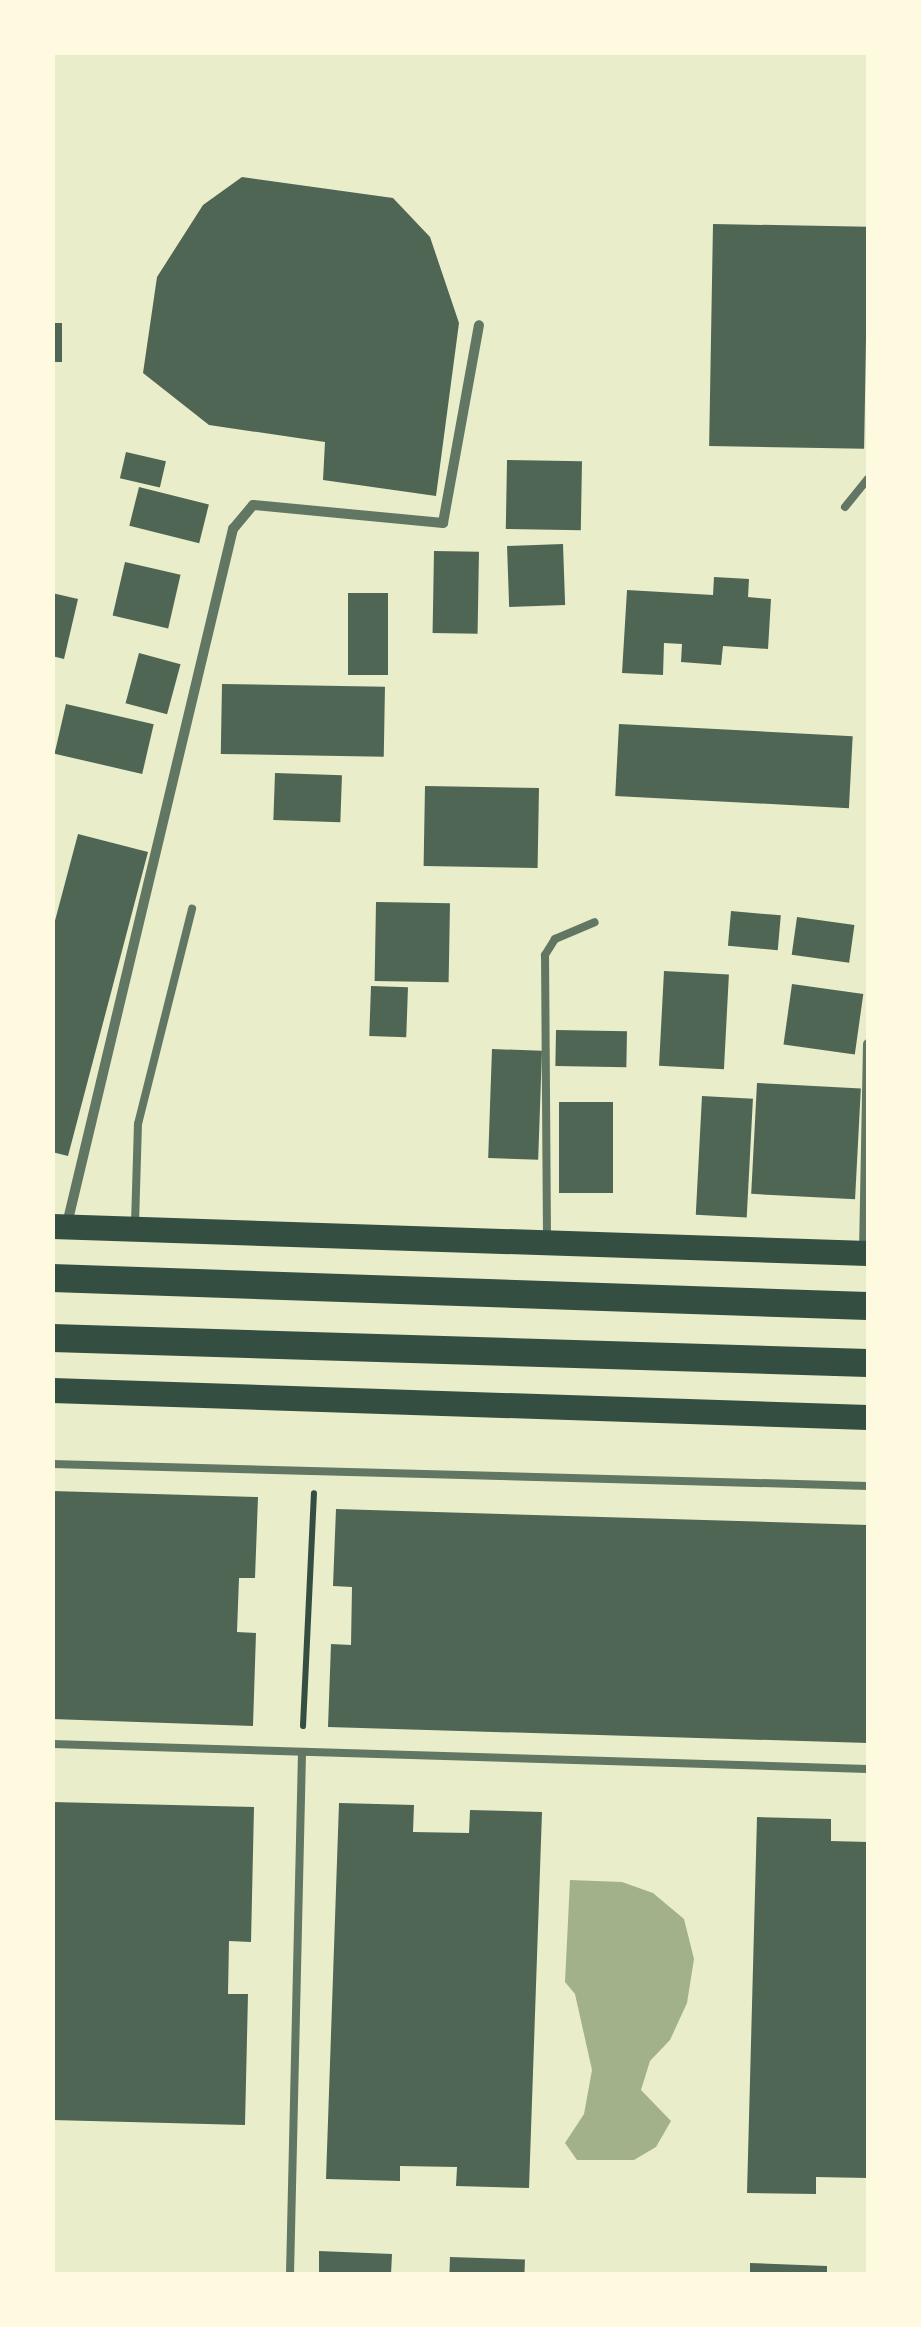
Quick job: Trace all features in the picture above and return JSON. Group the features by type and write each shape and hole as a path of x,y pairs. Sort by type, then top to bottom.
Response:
{"highway":[{"path":"52,1278 868,1306"},
{"path":"52,1338 868,1364"}],"main road":[{"path":"59,1226 866,1253"},
{"path":"52,1390 868,1417"}],"street":[{"path":"59,1226 233,530 253,506 443,524 479,325"},
{"path":"866,1253 868,1044"}],"lane":[{"path":"845,507 868,479"},
{"path":"135,1228 138,1124 192,910"},
{"path":"548,1242 545,955 555,939 595,922"},
{"path":"52,1464 868,1486"},
{"path":"52,1744 868,1769"},
{"path":"290,2274 302,1752"}],"path":[{"path":"302,1752 312,1560"}],"shaded area":[{"path":"570,1880 622,1882 653,1893 684,1919 694,1959 687,2003 670,2040 650,2061 641,2090 671,2121 656,2147 634,2160 577,2160 565,2143 584,2114 592,2070 575,1994 565,1982"}],"building":[{"path":"242,177 393,198 430,237 459,323 436,496 323,480 325,442 209,425 143,373 157,277 203,205"},
{"path":"713,224 868,227 864,449 709,446"},
{"path":"52,323 62,323 62,362 52,362"},
{"path":"126,452 166,461 160,488 120,478"},
{"path":"507,460 582,461 581,530 506,529"},
{"path":"139,487 209,504 199,543 129,526"},
{"path":"563,544 565,605 509,607 507,546"},
{"path":"434,551 479,552 478,634 433,633"},
{"path":"125,562 181,575 168,628 113,616"},
{"path":"714,577 749,579 748,597 771,599 768,649 723,646 721,665 681,662 682,644 664,643 663,675 622,673 627,590 713,595"},
{"path":"52,593 78,599 64,659 52,656"},
{"path":"348,593 388,593 388,675 348,675"},
{"path":"139,653 181,664 167,714 126,703"},
{"path":"222,684 385,687 384,757 221,754"},
{"path":"66,704 154,724 142,774 55,754"},
{"path":"619,724 853,736 849,808 615,796"},
{"path":"275,773 342,775 340,822 273,820"},
{"path":"425,786 539,788 538,868 424,866"},
{"path":"78,834 148,852 68,1156 52,1152 52,932"},
{"path":"376,902 450,903 449,982 375,981"},
{"path":"731,911 781,915 778,950 728,946"},
{"path":"797,917 854,925 849,963 792,955"},
{"path":"664,971 729,974 724,1069 659,1066"},
{"path":"792,984 863,994 855,1054 784,1044"},
{"path":"371,986 408,987 406,1037 369,1036"},
{"path":"556,1030 627,1031 626,1067 555,1066"},
{"path":"492,1049 542,1051 538,1160 488,1158"},
{"path":"757,1083 861,1088 855,1199 751,1194"},
{"path":"702,1096 753,1099 747,1218 696,1215"},
{"path":"559,1102 613,1102 613,1193 559,1193"},
{"path":"52,1491 258,1497 255,1578 239,1578 237,1632 256,1633 253,1726 52,1719"},
{"path":"336,1509 868,1525 868,1743 328,1727 331,1644 351,1645 352,1587 333,1586"},
{"path":"52,1802 254,1807 251,1942 229,1941 228,1994 248,1994 245,2125 52,2120"},
{"path":"339,1803 414,1805 413,1832 469,1833 470,1810 542,1812 529,2188 456,2186 457,2167 400,2166 400,2181 326,2179"},
{"path":"757,1817 831,1819 831,1841 868,1842 868,2178 816,2177 816,2194 747,2193"},
{"path":"319,2251 392,2254 391,2274 319,2274"},
{"path":"450,2257 525,2260 524,2274 449,2274"},
{"path":"750,2263 827,2266 827,2274 750,2274"}]}
